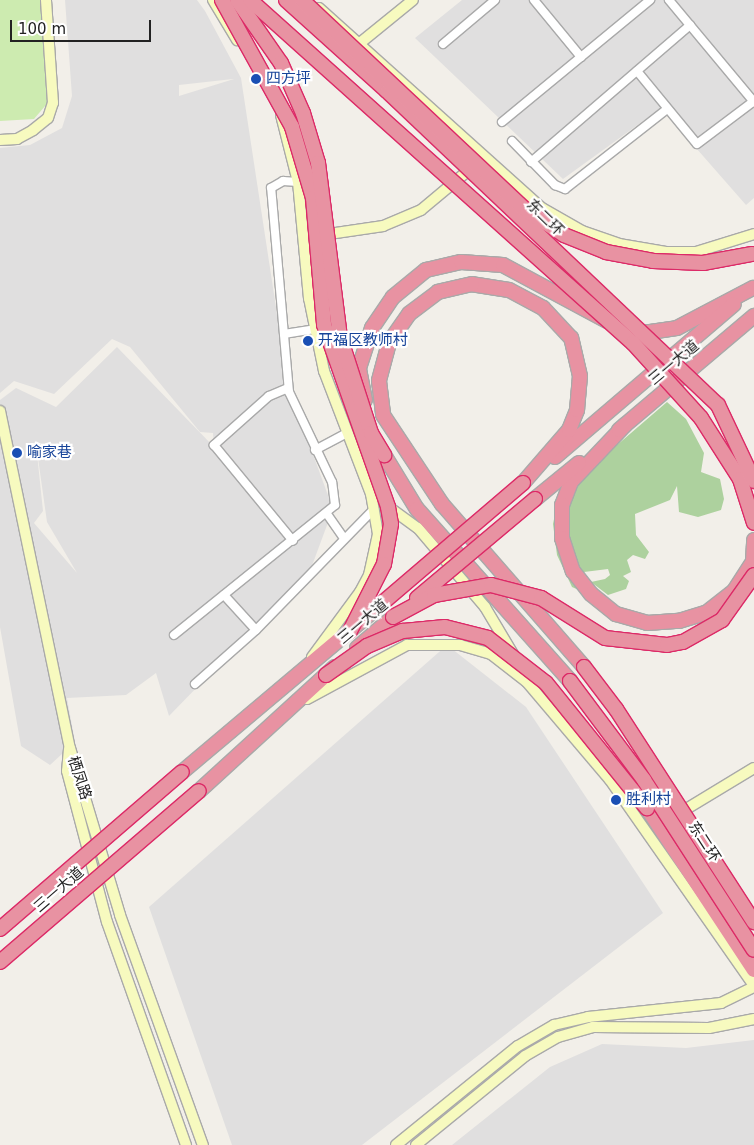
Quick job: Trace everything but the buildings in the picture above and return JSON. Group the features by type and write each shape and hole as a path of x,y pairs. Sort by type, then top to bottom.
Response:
{"highway":[{"path":"222,0 292,127 313,198 324,325 388,507 391,524 384,564 350,631"},
{"path":"237,0 281,63 303,113 318,163 340,337 371,433"},
{"path":"250,0 633,343 701,418 740,479 754,523"},
{"name":"东二环","path":"286,0 387,90 718,406 754,481"},
{"path":"302,0 527,210 564,235 606,252 653,261 703,263 753,254"},
{"path":"371,433 359,368 372,328 392,297 426,270 461,262 504,265 575,307 641,336 677,328 754,287"},
{"path":"523,483 569,430 577,410 580,376 571,338 543,308 509,290 472,284 438,292 409,314 389,343 378,381 383,415 392,434 437,496 584,667 616,709 754,922"},
{"name":"三一大道","path":"0,929 754,287"},
{"name":"三一大道","path":"0,962 293,709 326,675 393,617 754,316"},
{"path":"625,425 571,482 562,505 562,538 573,571 591,594 616,614 647,623 679,621 706,613 734,591 753,562 754,540"},
{"name":"东二环","path":"371,433 417,509 570,681 644,780 754,950"},
{"path":"393,617 434,594 491,585 541,598 605,638 623,643 667,645 683,642 722,620 754,575"},
{"path":"326,675 367,646 403,632 445,627 488,638 546,682 647,808 654,828 754,970"}],"street":[{"path":"0,140 17,139 34,130 48,118 53,104 46,0"},
{"path":"213,0 280,112 298,182 315,329 332,396 371,494 378,534 369,575 296,677"},
{"path":"310,0 542,208 619,244 696,252 754,234"},
{"path":"360,43 413,0"},
{"path":"443,44 495,0"},
{"path":"534,0 580,57"},
{"path":"502,122 650,0"},
{"path":"637,71 666,108 701,144 753,99 669,0"},
{"path":"531,162 690,25"},
{"path":"512,141 531,162 560,188 570,187 666,108"},
{"path":"304,237 357,232 403,219 440,197 484,157"},
{"path":"174,635 293,541 335,505 334,489 288,388 271,188 283,182 298,182"},
{"path":"284,334 315,329"},
{"path":"288,388 269,396 214,445 293,541"},
{"path":"0,411 70,748"},
{"path":"315,450 347,433"},
{"path":"371,494 418,528 478,600 527,682 654,828 754,986 721,1003 588,1016 554,1025 518,1046 396,1145"},
{"path":"195,684 256,630 343,537 374,509"},
{"path":"326,514 343,537"},
{"path":"224,595 256,630"},
{"path":"293,709 408,645 460,645 491,654 527,682"},
{"name":"栖凤路","path":"70,748 66,770 107,922 186,1145"},
{"name":"栖凤路","path":"70,748 124,924 203,1145"},
{"path":"654,828 754,768"},
{"path":"416,1145 524,1056 564,1035 593,1027 709,1028 754,1019"}],"shaded area":[{"path":"65,0 197,0 205,11 241,78 288,386 333,509 310,571 169,716 156,673 126,695 67,698 75,742 50,765 21,746 0,627 0,400 16,388 56,407 117,347 214,447 213,433 200,432 130,347 112,339 54,394 14,381 0,393 0,148 30,145 62,128 72,96","holes":["234,79 179,96 179,85","36,444 47,522 77,573 34,523 43,511"]},
{"path":"462,0 754,0 754,198 746,205 661,108 563,179 415,38"},
{"path":"447,645 526,707 663,913 362,1145 232,1145 149,907"},
{"path":"754,1040 754,1145 452,1145 550,1067 602,1044 686,1048"}],"green space":[{"path":"0,0 40,0 51,99 34,119 0,121"},
{"path":"667,402 686,419 704,453 701,472 720,479 724,499 721,510 698,517 679,512 677,486 670,500 635,514 636,535 649,552 645,559 633,555 627,560 631,572 623,576 629,581 626,589 608,595 591,582 605,579 610,575 608,569 584,572 581,591 572,587 557,555 553,524 559,495"}],"place":[{"name":"四方坪","path":"256,79"},
{"name":"开福区教师村","path":"308,341"},
{"name":"喻家巷","path":"17,453"},
{"name":"胜利村","path":"616,800"}]}
